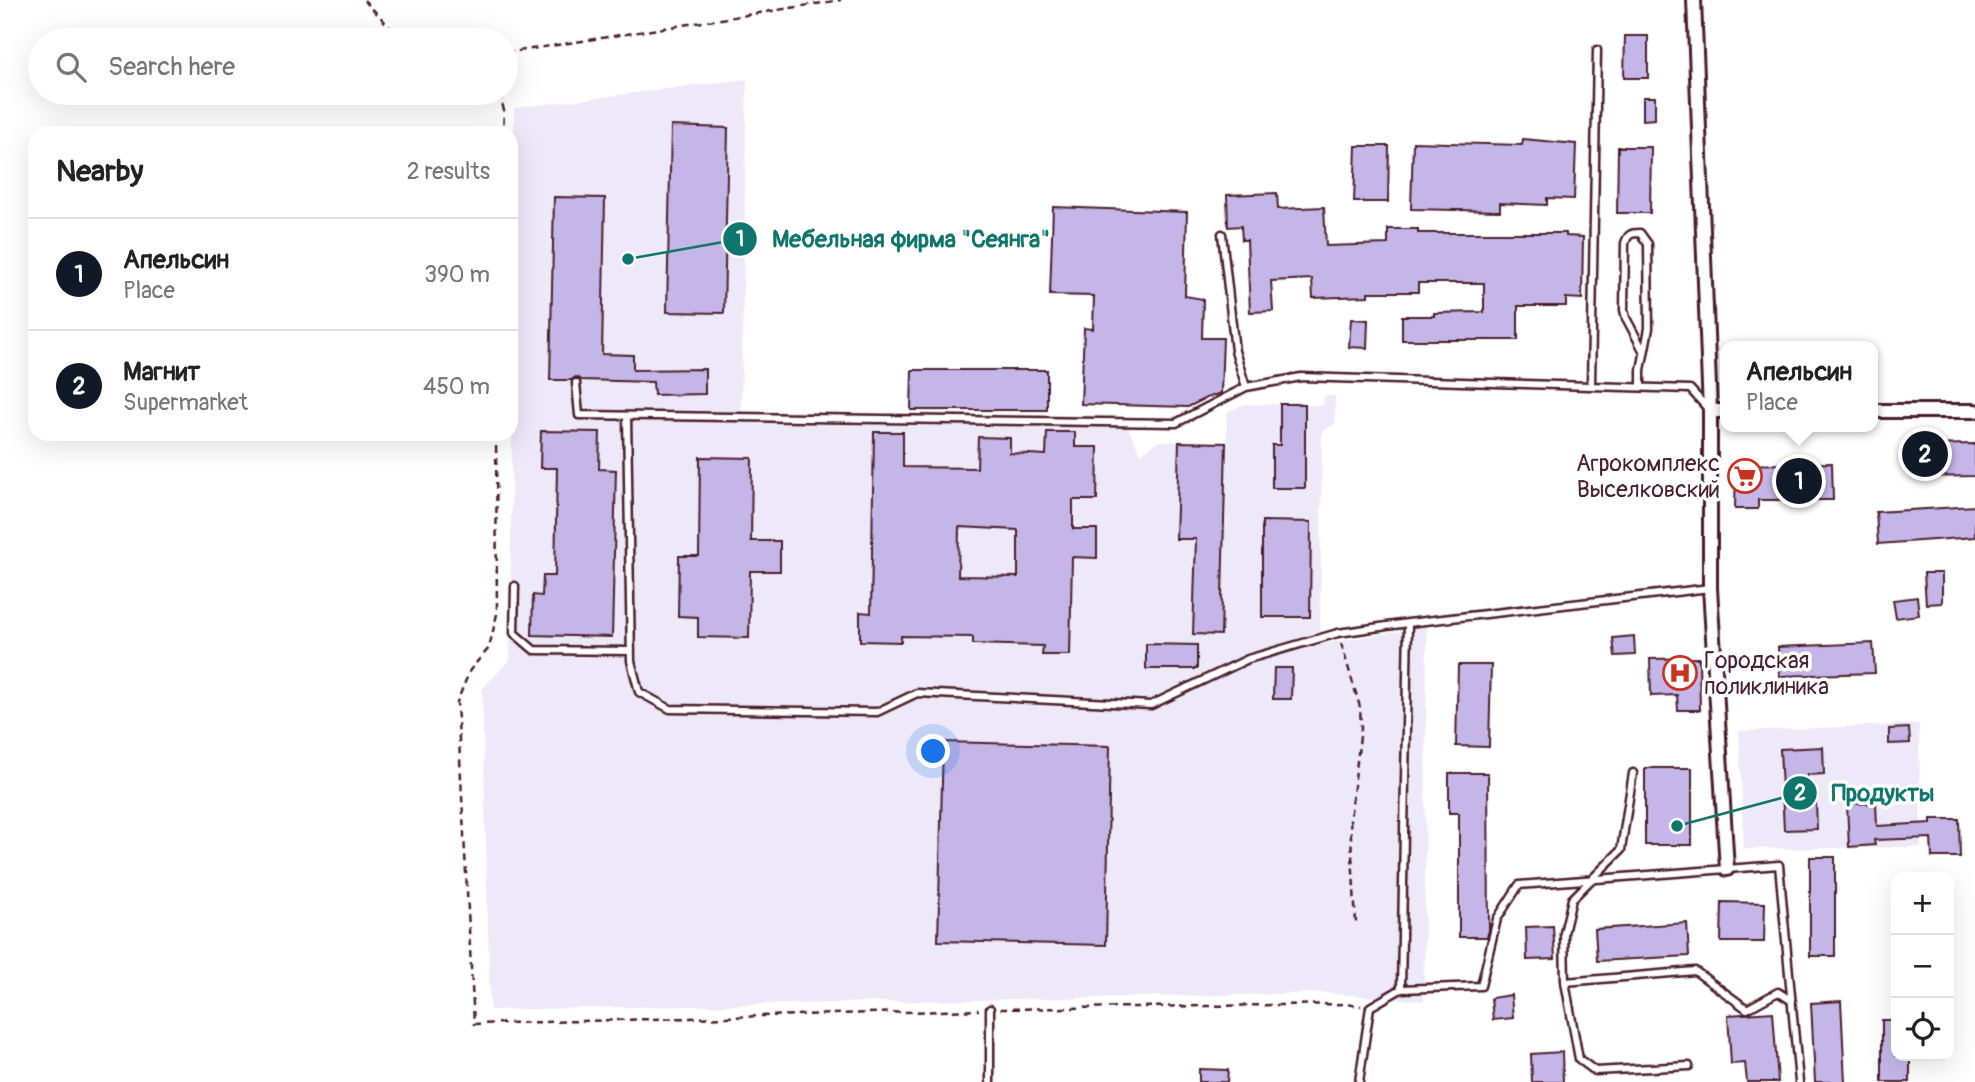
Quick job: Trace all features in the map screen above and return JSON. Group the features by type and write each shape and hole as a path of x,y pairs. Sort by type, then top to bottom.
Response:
{"street":[{"path":"1694,0 1710,411 1710,588 1727,869"},
{"path":"1710,411 1720,411"},
{"path":"1878,411 1975,411"}],"lane":[{"path":"1591,384 1597,50"},
{"path":"1641,386 1649,328 1648,244 1640,233 1632,233 1627,236 1625,243 1624,310 1644,352"},
{"path":"1222,234 1235,351 1246,387"},
{"path":"576,383 579,415 1177,423 1246,387 1301,377 1690,389 1710,411"},
{"path":"627,416 630,651 639,692 670,709 877,712 917,693 1151,705 1248,659 1338,633 1710,588"},
{"path":"515,586 514,633 534,650 630,651"},
{"path":"1401,989 1408,623"},
{"path":"1633,773 1621,850 1572,899 1564,933 1565,982 1579,1059 1595,1071 1689,1066"},
{"path":"1359,1082 1370,1007 1401,989 1481,986 1497,919 1519,885 1779,865 1799,1082"},
{"path":"1565,982 1695,971 1748,1009 1778,992 1792,1001"},
{"path":"990,1009 990,1082"}],"path":[{"path":"364,0 391,28"},
{"path":"518,51 841,0"},
{"path":"503,105 503,126"},
{"path":"496,441 497,614 489,648 470,670 457,702 474,1024 990,1009 1345,1004 1370,1007"},
{"path":"1338,633 1360,707 1361,728 1350,820 1356,923"}],"shaded area":[{"path":"747,79 741,411 1122,416 1141,454 1158,441 1226,443 1227,412 1245,404 1323,405 1324,396 1335,396 1335,424 1322,431 1320,644 1427,627 1424,1001 1325,993 490,1010 482,689 510,660 512,441 518,441 518,126 514,126 514,108"},
{"path":"1919,724 1921,847 1744,849 1739,731"}],"building":[{"path":"1625,36 1648,36 1648,78 1624,78"},
{"path":"1643,97 1655,97 1655,119 1643,120"},
{"path":"671,126 728,128 724,313 667,312"},
{"path":"1523,139 1576,144 1574,199 1547,198 1547,205 1500,203 1500,211 1411,209 1413,142 1522,145"},
{"path":"1356,146 1389,146 1388,202 1354,202"},
{"path":"1618,147 1651,147 1650,213 1617,213"},
{"path":"1277,193 1278,209 1324,207 1326,246 1388,244 1388,229 1418,229 1418,233 1566,233 1566,236 1583,237 1582,299 1566,298 1566,306 1518,306 1518,340 1402,340 1402,316 1484,312 1484,283 1418,283 1418,292 1368,292 1368,296 1313,298 1312,279 1271,281 1273,311 1250,312 1247,240 1242,240 1241,226 1228,227 1227,195"},
{"path":"554,197 605,198 602,354 633,355 633,370 705,369 705,394 654,395 653,382 581,380 576,377 571,380 550,380"},
{"path":"1053,207 1187,212 1185,296 1203,299 1202,338 1223,338 1221,393 1188,407 1081,404 1084,328 1093,329 1094,296 1050,295"},
{"path":"1351,319 1368,320 1367,348 1349,347"},
{"path":"912,370 1047,370 1047,410 911,410"},
{"path":"1280,404 1305,404 1305,488 1272,488 1272,445 1280,445"},
{"path":"541,431 600,432 599,469 616,470 612,637 532,635 533,595 542,596 543,576 555,576 557,468 540,468"},
{"path":"874,432 903,432 903,467 977,468 978,437 1010,438 1010,453 1046,455 1047,432 1075,432 1075,447 1098,447 1097,500 1073,500 1073,529 1097,529 1097,558 1072,557 1070,655 1042,655 1043,646 973,644 973,637 901,636 901,642 860,641 860,612 871,613","holes":["959,527 1018,530 1018,577 958,576"]},
{"path":"1179,442 1226,443 1221,635 1193,634 1196,539 1176,539"},
{"path":"1975,444 1975,476 1918,477 1918,445"},
{"path":"700,457 752,458 751,541 780,541 780,571 750,571 749,638 698,637 698,617 678,616 679,556 699,556"},
{"path":"1832,463 1833,500 1758,500 1758,509 1735,509 1736,465"},
{"path":"1975,506 1975,537 1878,544 1876,512"},
{"path":"1262,521 1311,522 1310,617 1262,617"},
{"path":"1924,573 1942,573 1942,603 1926,604"},
{"path":"1917,597 1919,615 1896,618 1893,600"},
{"path":"1634,636 1635,655 1615,656 1613,638"},
{"path":"1873,643 1875,673 1779,676 1778,647"},
{"path":"1146,644 1197,645 1197,669 1146,669"},
{"path":"1699,658 1700,710 1678,710 1677,695 1651,696 1650,659"},
{"path":"1458,665 1491,665 1489,747 1456,746"},
{"path":"1274,668 1292,668 1291,699 1273,699"},
{"path":"1909,728 1910,743 1889,744 1889,729"},
{"path":"943,742 1110,746 1106,945 938,941"},
{"path":"1823,747 1824,774 1807,775 1808,804 1816,803 1817,829 1784,830 1780,749"},
{"path":"1645,768 1692,768 1692,845 1645,845"},
{"path":"1449,773 1488,773 1487,937 1459,937 1459,813 1449,813"},
{"path":"1912,785 1913,799 1893,801 1892,787"},
{"path":"1876,803 1877,826 1931,823 1931,819 1959,819 1960,857 1932,857 1931,838 1874,840 1875,845 1849,847 1847,804"},
{"path":"1810,857 1835,857 1835,956 1810,956"},
{"path":"1722,902 1765,903 1764,942 1721,942"},
{"path":"1687,923 1689,956 1597,961 1595,929"},
{"path":"1553,926 1555,959 1527,960 1526,927"},
{"path":"1511,995 1513,1018 1493,1020 1491,998"},
{"path":"1841,1001 1845,1082 1815,1082 1811,1003"},
{"path":"1773,1012 1778,1082 1747,1082 1745,1063 1731,1064 1728,1015"},
{"path":"1882,1020 1891,1020 1891,1061 1910,1061 1910,1082 1882,1082"},
{"path":"1562,1052 1563,1082 1532,1082 1531,1054"},
{"path":"1199,1069 1228,1070 1227,1082 1199,1082"}],"place":[{"name":"Мебельная фирма \"Сеянга\"","path":"628,259"},
{"name":"Магнит","path":"1925,454"},
{"name":"Агрокомплекс Выселковский","path":"1745,476"},
{"name":"Апельсин","path":"1799,481"},
{"name":"Городская поликлиника","path":"1680,673"},
{"name":"Продукты","path":"1677,826"}]}
